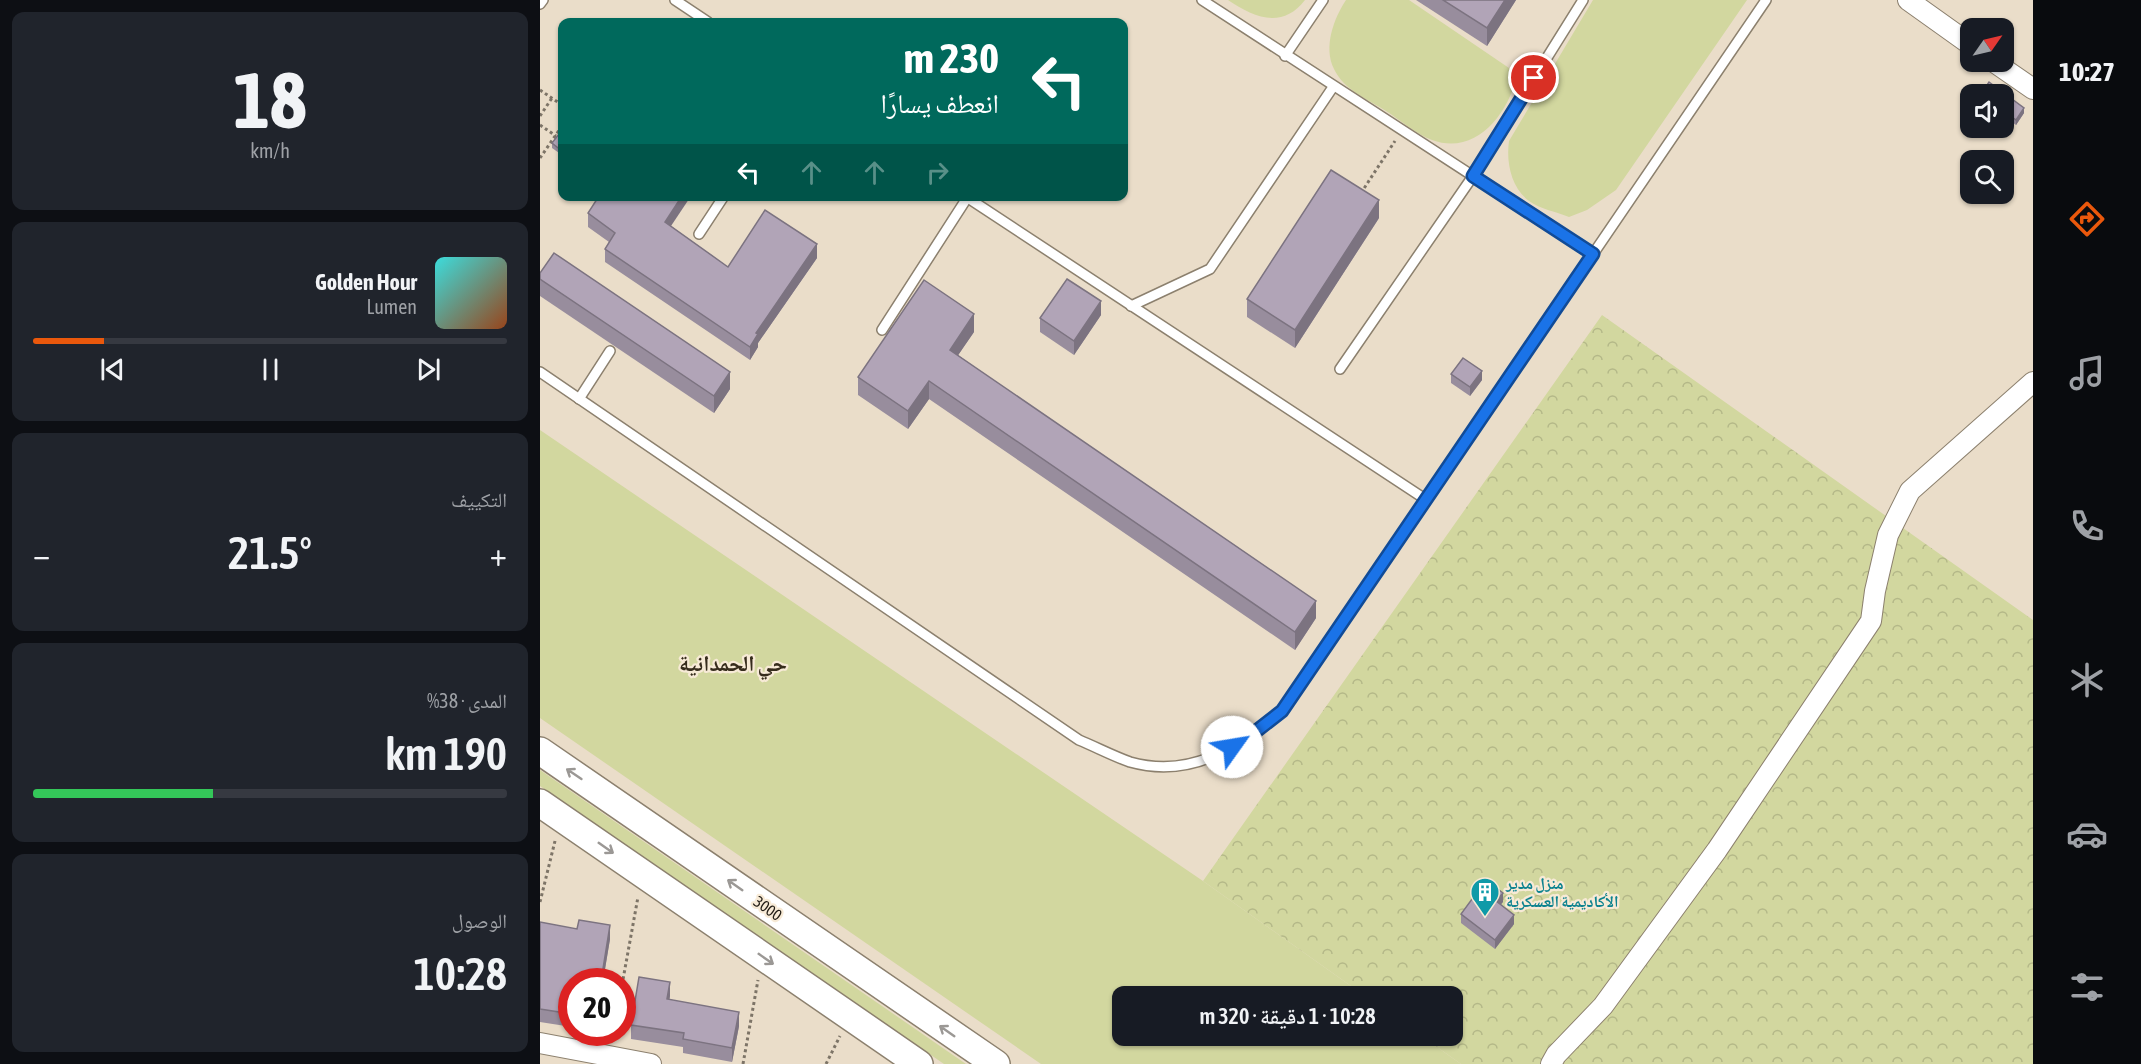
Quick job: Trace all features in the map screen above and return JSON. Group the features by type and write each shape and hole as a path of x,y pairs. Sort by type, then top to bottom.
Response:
{"street":[{"path":"1908,0 1960,37"},
{"path":"2008,72 2033,89"},
{"path":"1551,1064 1556,1054 1604,1006 1717,850 1871,621 1875,591 1888,535 1910,491 2033,382"},
{"name":"3000","path":"540,751 996,1064"},
{"path":"540,803 919,1064"},
{"path":"540,1043 651,1064"}],"lane":[{"path":"540,4 543,0"},
{"path":"675,0 702,18"},
{"path":"1202,0 1593,254"},
{"path":"1285,56 1323,0"},
{"path":"1340,369 1473,176 1583,0"},
{"path":"540,372 1078,740 1131,762 1174,768 1213,757 1250,736 1282,711 1766,0"},
{"path":"1131,306 1210,269 1334,87"},
{"path":"699,234 721,201"},
{"path":"882,330 963,201"},
{"path":"972,201 1425,499"},
{"path":"579,399 610,351"}],"path":[{"path":"540,90 558,102"},
{"path":"540,116 552,98"},
{"path":"540,125 556,136"},
{"path":"1359,197 1401,130"},
{"path":"540,158 558,133"},
{"path":"540,902 555,841"},
{"path":"625,968 638,897"},
{"path":"743,1064 758,980"},
{"path":"826,1064 840,1036"}],"green space":[{"path":"1228,0 1305,0 1287,15 1267,18 1247,11"},
{"path":"1346,0 1409,0 1509,68 1516,79 1512,93 1497,118 1487,129 1462,142 1448,143 1432,140 1350,88 1334,69 1330,51 1331,33"},
{"path":"1593,0 1747,0 1616,190 1587,210 1569,217 1538,206 1523,196 1511,174 1508,157 1509,141"},
{"path":"1602,315 2033,620 2033,1064 1461,1064 1436,1046 1463,1046 1463,986 1351,986 1203,881"},
{"path":"540,430 1203,881 1351,986 1112,986 1112,1046 1436,1046 1461,1064 1041,1064 540,718"},
{"path":"540,770 966,1064 944,1064 540,786"}],"building":[{"path":"1443,0 1505,0 1487,28"},
{"path":"2014,101 2024,108 2016,120 2014,118"},
{"path":"558,135 558,148 552,143"},
{"path":"1331,170 1379,200 1295,330 1247,299"},
{"path":"596,201 679,201 665,222 728,267 765,210 817,244 756,333 758,334 750,347 605,249 615,233 588,213"},
{"path":"554,253 730,372 714,396 540,279 540,273"},
{"path":"1067,279 1101,301 1074,341 1040,318"},
{"path":"924,280 974,314 950,350 1316,601 1295,632 929,381 908,411 858,377"},
{"path":"1463,358 1482,371 1470,387 1451,374"},
{"name":"منزل مدير الأكاديمية العسكرية","path":"1486,880 1503,893 1496,901 1514,915 1495,940 1461,914"},
{"path":"579,920 610,925 603,968 558,968 558,1012 540,1009 540,922 577,929"},
{"path":"639,977 670,982 667,999 739,1012 732,1048 683,1039 684,1033 636,1026 636,995"}],"place":[{"name":"منزل مدير الأكاديمية العسكرية","path":"1485,918"}],"district":[{"name":"حي الحمدانية","path":"733,663"}],"route":[{"path":"1232,747 1282,711 1593,254 1473,176 1534,78"}]}
